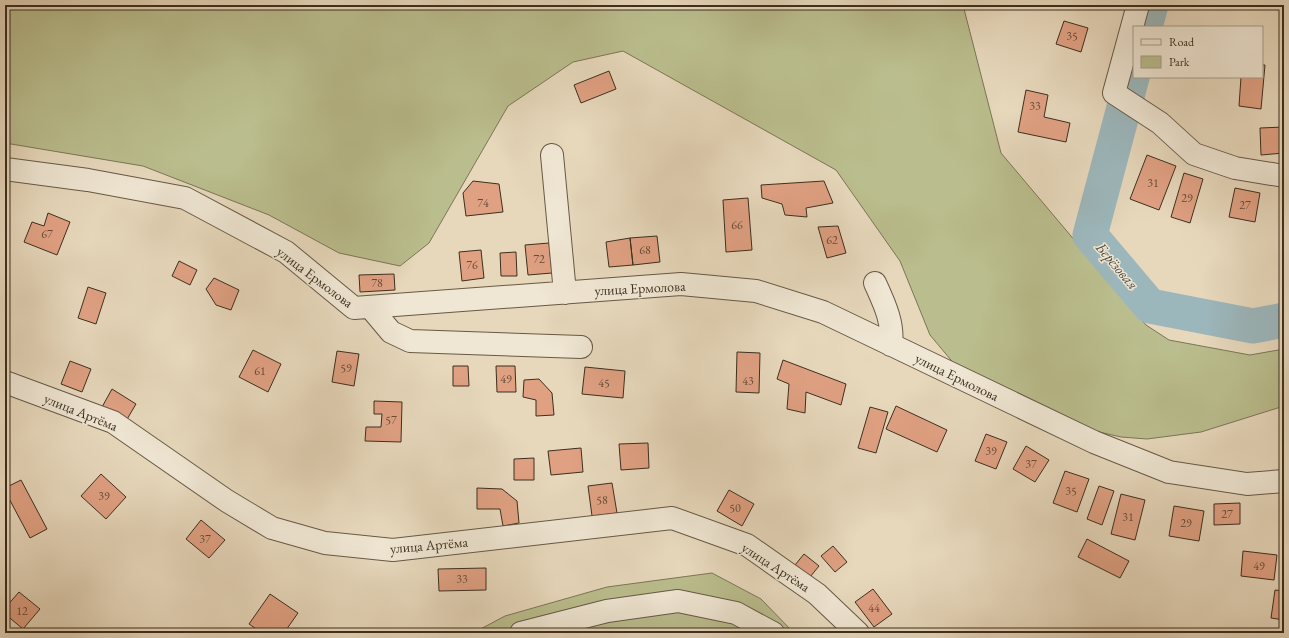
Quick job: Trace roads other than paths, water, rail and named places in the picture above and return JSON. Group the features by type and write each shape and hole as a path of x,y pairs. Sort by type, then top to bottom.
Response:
{"street":[{"path":"1138,5 1114,93 1160,123 1194,154 1235,168 1284,176"},
{"path":"552,155 565,292"},
{"name":"улица Ермолова","path":"5,169 88,180 185,198 286,252 354,308 681,284 756,291 823,312 1094,442 1169,472 1247,484 1284,481"},
{"path":"875,284 889,315 892,335 891,345"},
{"path":"370,307 391,332 410,341 581,347"},
{"name":"улица Артёма","path":"5,382 113,422 227,502 272,528 326,543 393,550 672,518 747,545 817,594 858,633"},
{"path":"521,633 607,610 678,601 736,613 773,633"}],"waterway":[{"name":"Берёзовая","path":"1145,26 1151,5"},
{"name":"Берёзовая","path":"1133,74 1090,235 1150,306 1253,326 1284,320"}]}
